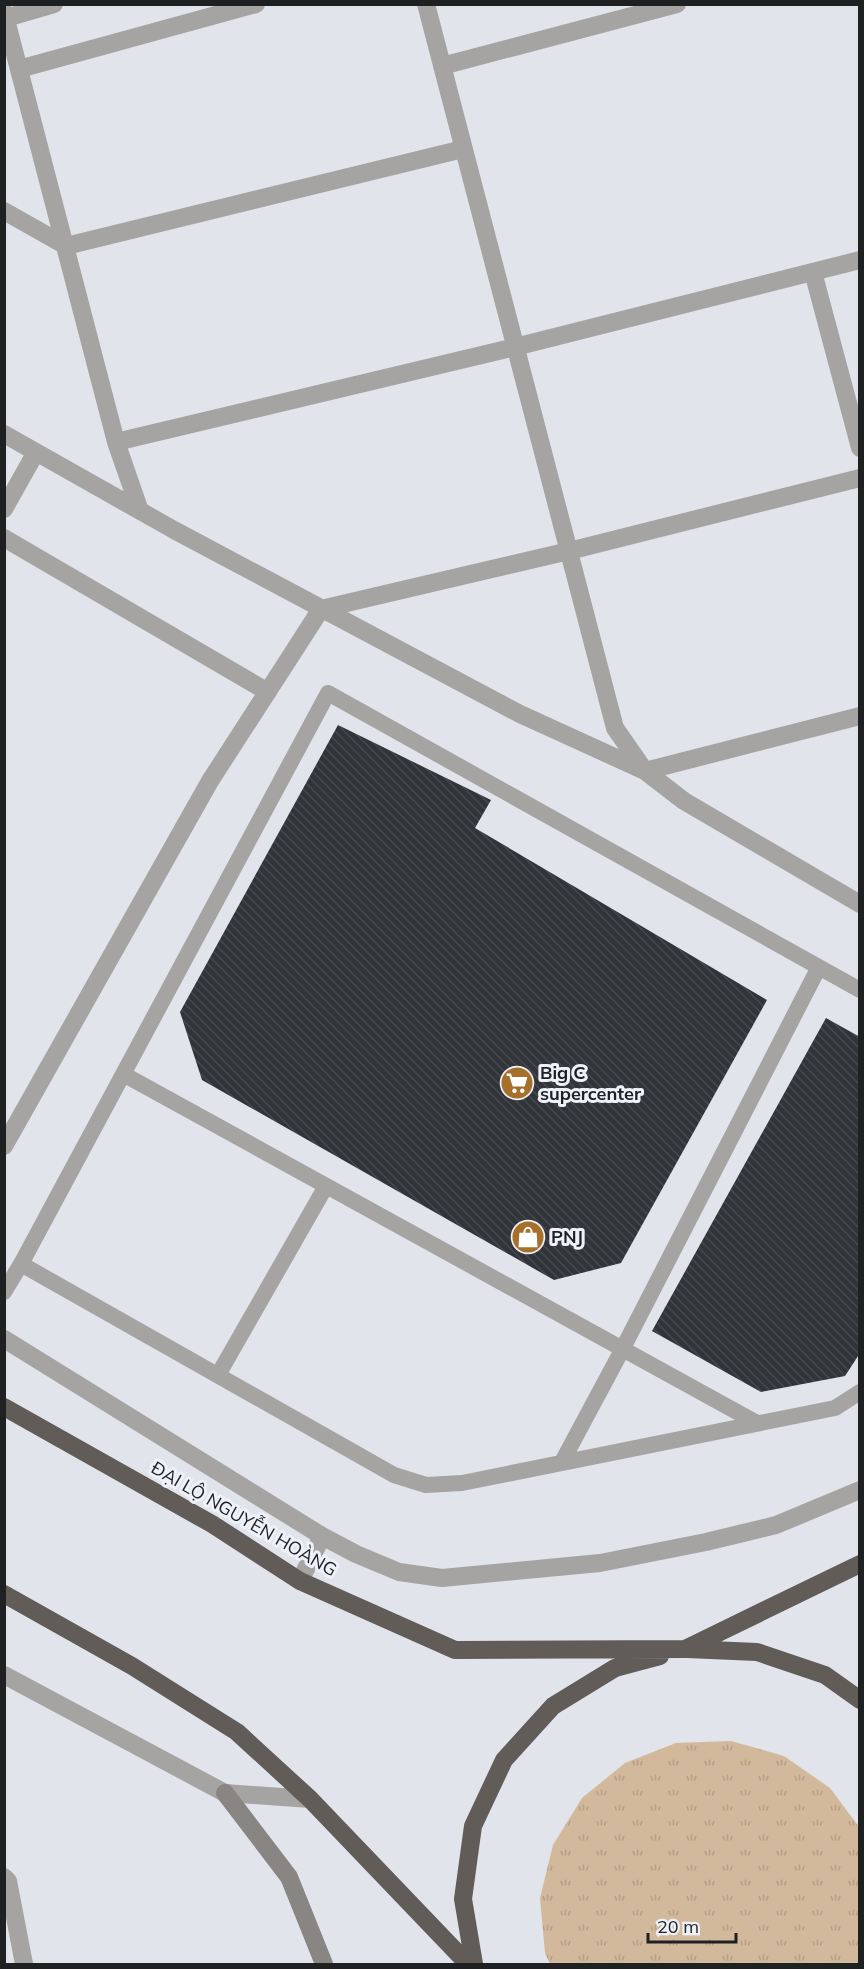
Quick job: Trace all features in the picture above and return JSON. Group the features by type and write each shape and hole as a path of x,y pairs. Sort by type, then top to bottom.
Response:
{"highway":[{"name":"ĐẠI LỘ NGUYỄN HOÀNG","path":"4,1407 212,1524 300,1581 455,1650 685,1649"},
{"path":"474,1965 463,1899 474,1826 504,1760 553,1706 615,1668 685,1649 860,1564"},
{"path":"4,1594 141,1671 237,1732 310,1799 468,1965"},
{"path":"685,1649 757,1652 825,1675 860,1700"}],"main road":[{"path":"225,1793 290,1877 324,1965"}],"street":[{"path":"54,4 5,15 117,442 140,511"},
{"path":"19,69 256,4"},
{"path":"426,4 615,728 645,771"},
{"path":"442,66 677,4"},
{"path":"4,211 66,246 463,149"},
{"path":"117,442 515,347 860,260"},
{"path":"813,272 860,448"},
{"path":"4,434 140,511 520,714 645,771 684,801 860,904"},
{"path":"4,509 36,452"},
{"path":"4,1146 210,781 321,609 569,551 860,478"},
{"path":"4,538 267,692"},
{"path":"645,771 860,716"},
{"name":"ĐẠI LỘ NGUYỄN HOÀNG","path":"4,1339 322,1536 356,1554 399,1572 442,1578 600,1563 706,1542 776,1525 860,1490"},
{"path":"300,1581 322,1536"},
{"path":"4,1675 225,1793 310,1799"},
{"path":"4,1876 8,1881 24,1965"}],"lane":[{"path":"4,1292 328,693 860,990"},
{"path":"562,1462 819,967"},
{"path":"123,1074 757,1423"},
{"path":"218,1375 326,1186"},
{"path":"21,1264 394,1475 426,1485 462,1483 835,1408 860,1392"}],"green space":[{"path":"731,1741 784,1756 830,1788 859,1827 859,1964 550,1964 545,1953 540,1898 553,1845 582,1798 625,1763 676,1743"}],"building":[{"path":"338,725 491,800 475,828 767,1000 621,1263 554,1280 202,1080 180,1012"},
{"path":"826,1018 860,1037 860,1353 845,1376 761,1392 652,1331"}],"place":[{"name":"Big C supercenter","path":"517,1083"},
{"name":"PNJ","path":"528,1237"}]}
